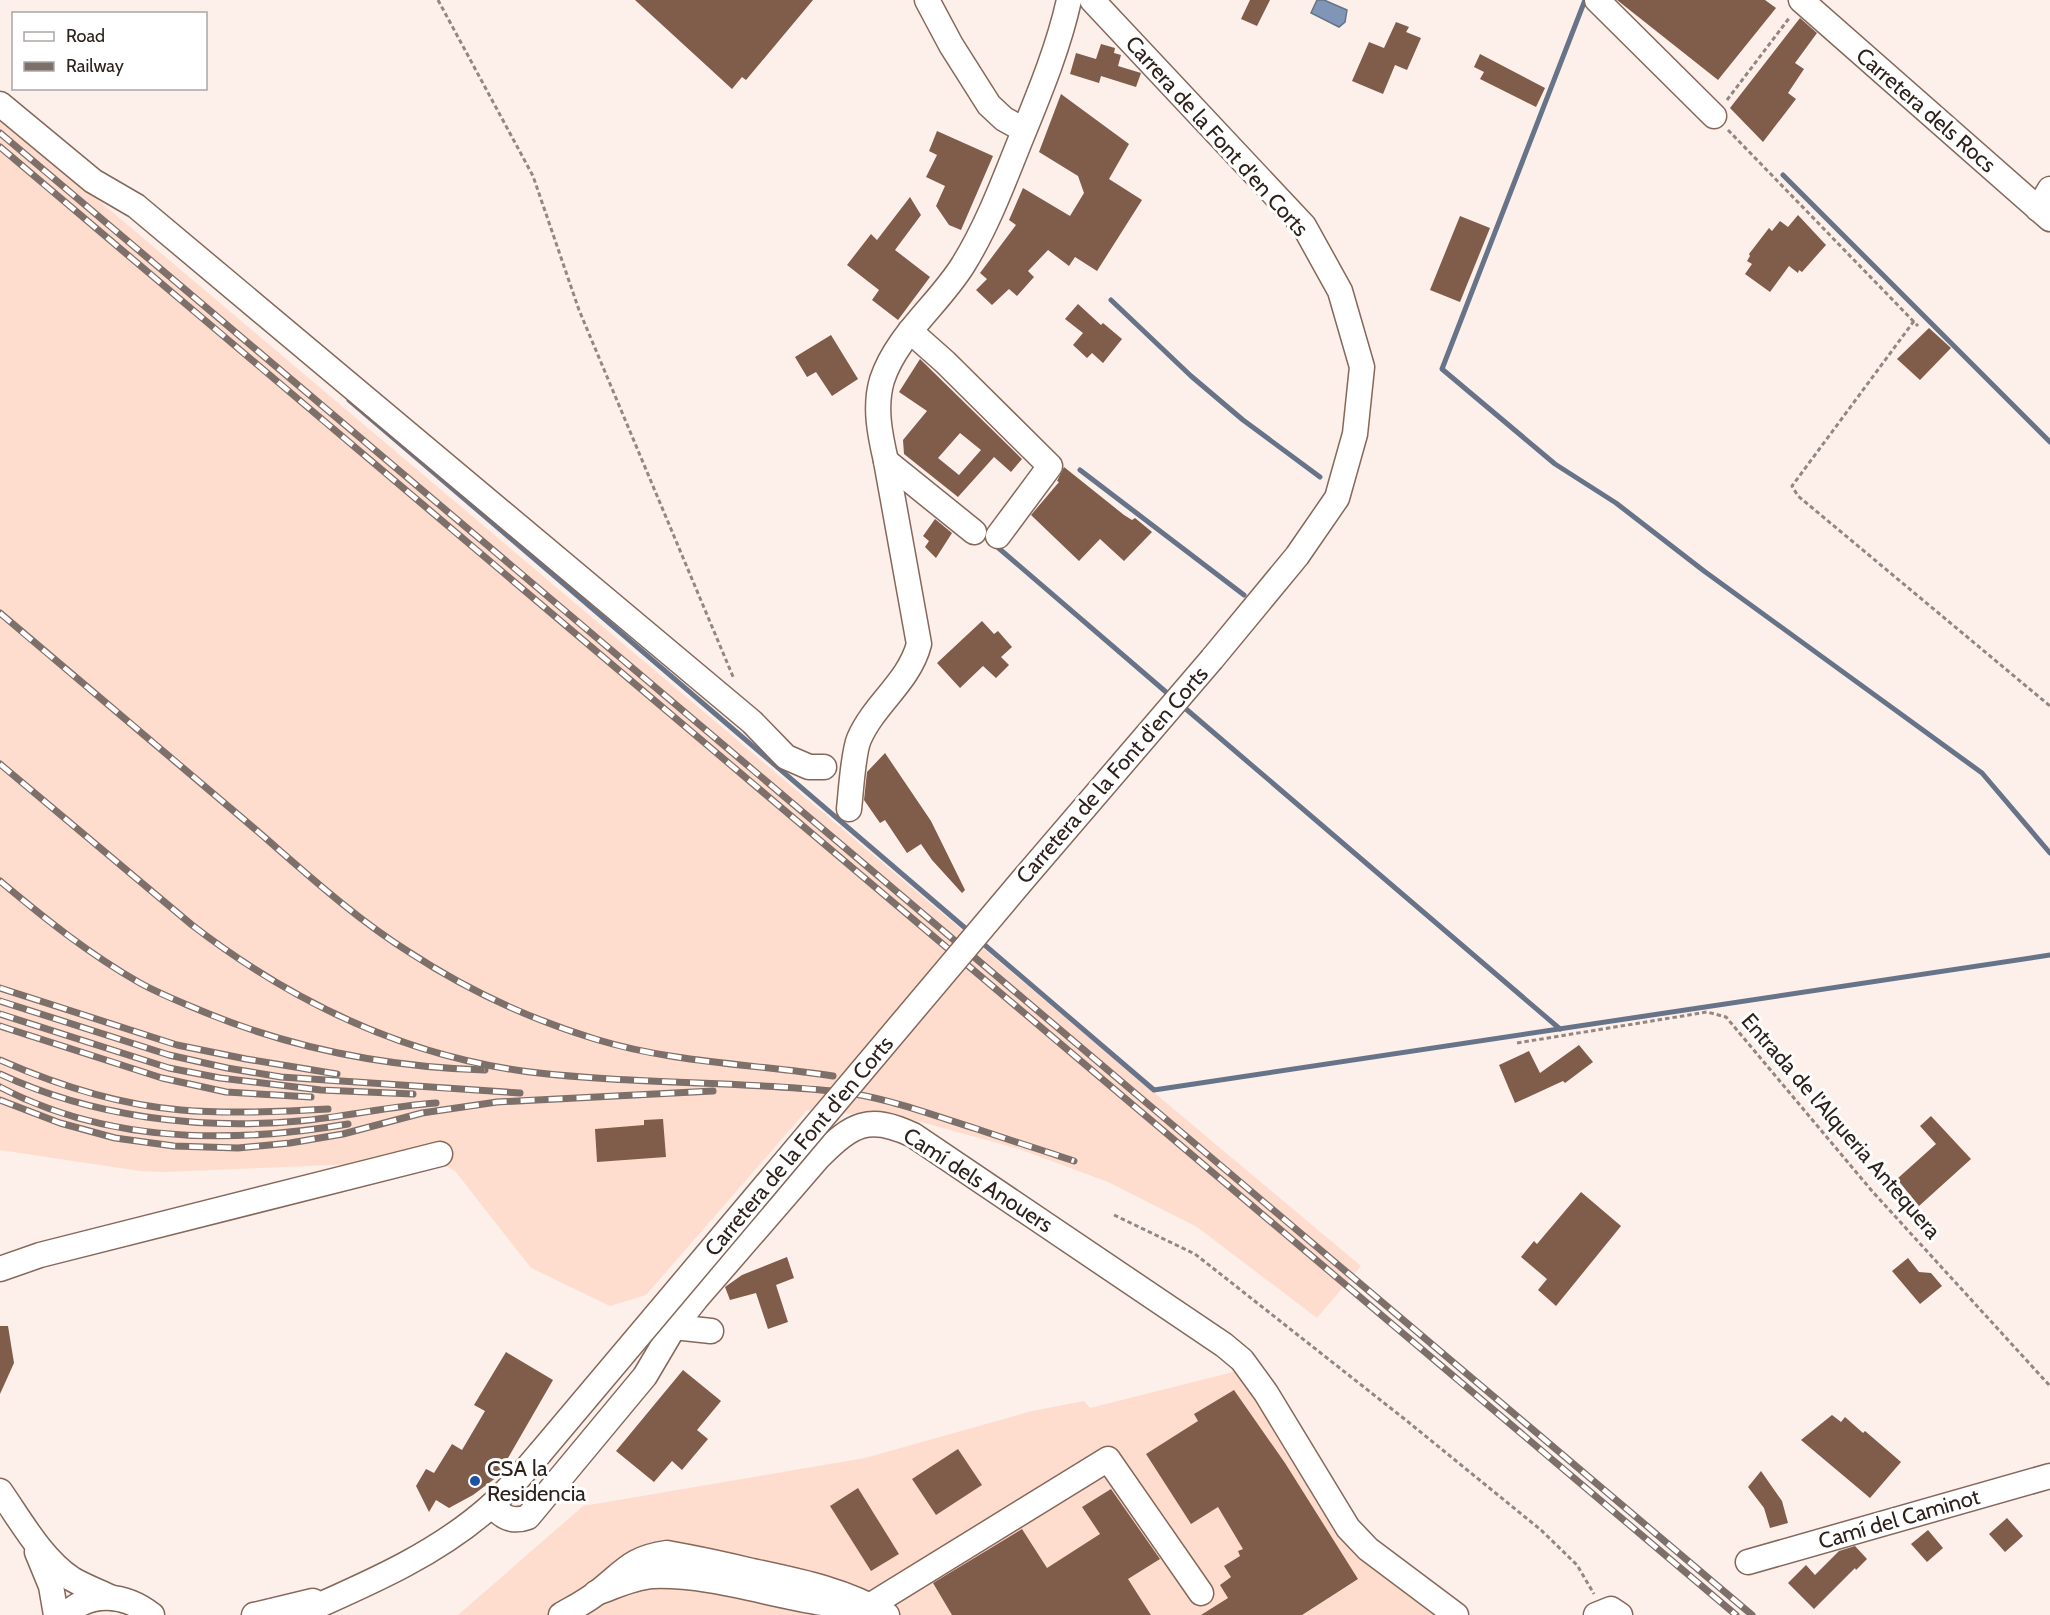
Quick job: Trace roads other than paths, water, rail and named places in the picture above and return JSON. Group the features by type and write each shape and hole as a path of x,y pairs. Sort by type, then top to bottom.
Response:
{"street":[{"path":"927,0 951,45 989,105 1004,119 1024,130"},
{"path":"849,809 858,741 866,725 907,672 915,659 919,644 880,433 879,393 888,367 910,331 962,266 994,204 1039,94 1069,0"},
{"name":"Carrera de la Font d'en Corts","path":"1092,0 1304,226 1340,291 1362,367 1355,434 1337,498 1298,556 1212,659"},
{"path":"1597,0 1714,116"},
{"name":"Carretera dels Rocs","path":"1802,1 2046,206"},
{"path":"0,104 93,182 136,206 752,722 786,757 808,767 824,767"},
{"path":"910,331 945,362 1050,466 998,536"},
{"path":"886,461 974,532"},
{"name":"Carretera de la Font d'en Corts","path":"297,1615 396,1570 492,1505 540,1453 1018,885 1212,659"},
{"name":"Camí dels Anouers","path":"492,1505 500,1515 509,1519 519,1521 528,1517 645,1376 674,1327 837,1139 864,1125 881,1123 913,1135 1224,1345 1242,1360 1266,1393 1348,1528 1368,1550 1456,1615"},
{"path":"0,1269 40,1255 440,1154"},
{"path":"0,1258 40,1255"},
{"path":"674,1327 711,1331"},
{"path":"561,1615 596,1593 652,1576 719,1582 832,1604 879,1610 1108,1459 1201,1593"},
{"name":"Camí del Caminot","path":"1748,1562 2050,1476"},
{"path":"0,1491 28,1533 71,1578 110,1597 132,1602 152,1615"},
{"path":"28,1533 51,1586 56,1615"},
{"name":"Carretera de la Font d'en Corts","path":"254,1615 350,1592"},
{"path":"65,1615 80,1604 94,1598 110,1597"}],"water":[{"path":"1317,0 1324,0 1347,10 1345,22 1339,27 1311,13"}],"waterway":[{"path":"1585,0 1442,369 1555,464 1616,503 1704,571 1982,773 2050,853"},
{"path":"1783,175 2050,442"},
{"path":"1111,300 1191,376 1243,420 1320,477"},
{"path":"349,400 971,933"},
{"path":"1080,470 1244,595"},
{"path":"995,545 1166,692"},
{"path":"1186,709 1560,1029"},
{"path":"980,941 1154,1090 2050,955"}],"railway":[{"path":"0,133 1752,1615"},
{"path":"0,147 1736,1615"},
{"path":"0,613 339,901 385,936 453,979 547,1022 624,1047 684,1058 833,1076"},
{"path":"0,764 192,925 230,953 310,1001 394,1039 483,1064 530,1072 605,1079 852,1093 906,1106 1074,1161"},
{"path":"0,881 67,935 121,972 161,994 232,1023 302,1045 375,1060 485,1070"},
{"path":"0,988 177,1045 337,1074"},
{"path":"0,1001 169,1055 227,1068 281,1077 520,1093"},
{"path":"0,1014 169,1068 220,1078 321,1090 413,1094"},
{"path":"0,1026 162,1078 226,1092 311,1097"},
{"path":"0,1060 44,1078 135,1104 199,1111 236,1112 328,1109"},
{"path":"0,1074 71,1101 109,1110 146,1117 223,1124 299,1121 436,1103"},
{"path":"0,1087 41,1105 83,1119 127,1129 171,1134 260,1135 348,1124"},
{"path":"0,1100 60,1123 115,1138 174,1146 238,1148 290,1143 343,1134 422,1113 497,1102 713,1091"}],"place":[{"name":"CSA la Residencia","path":"475,1481"}]}
